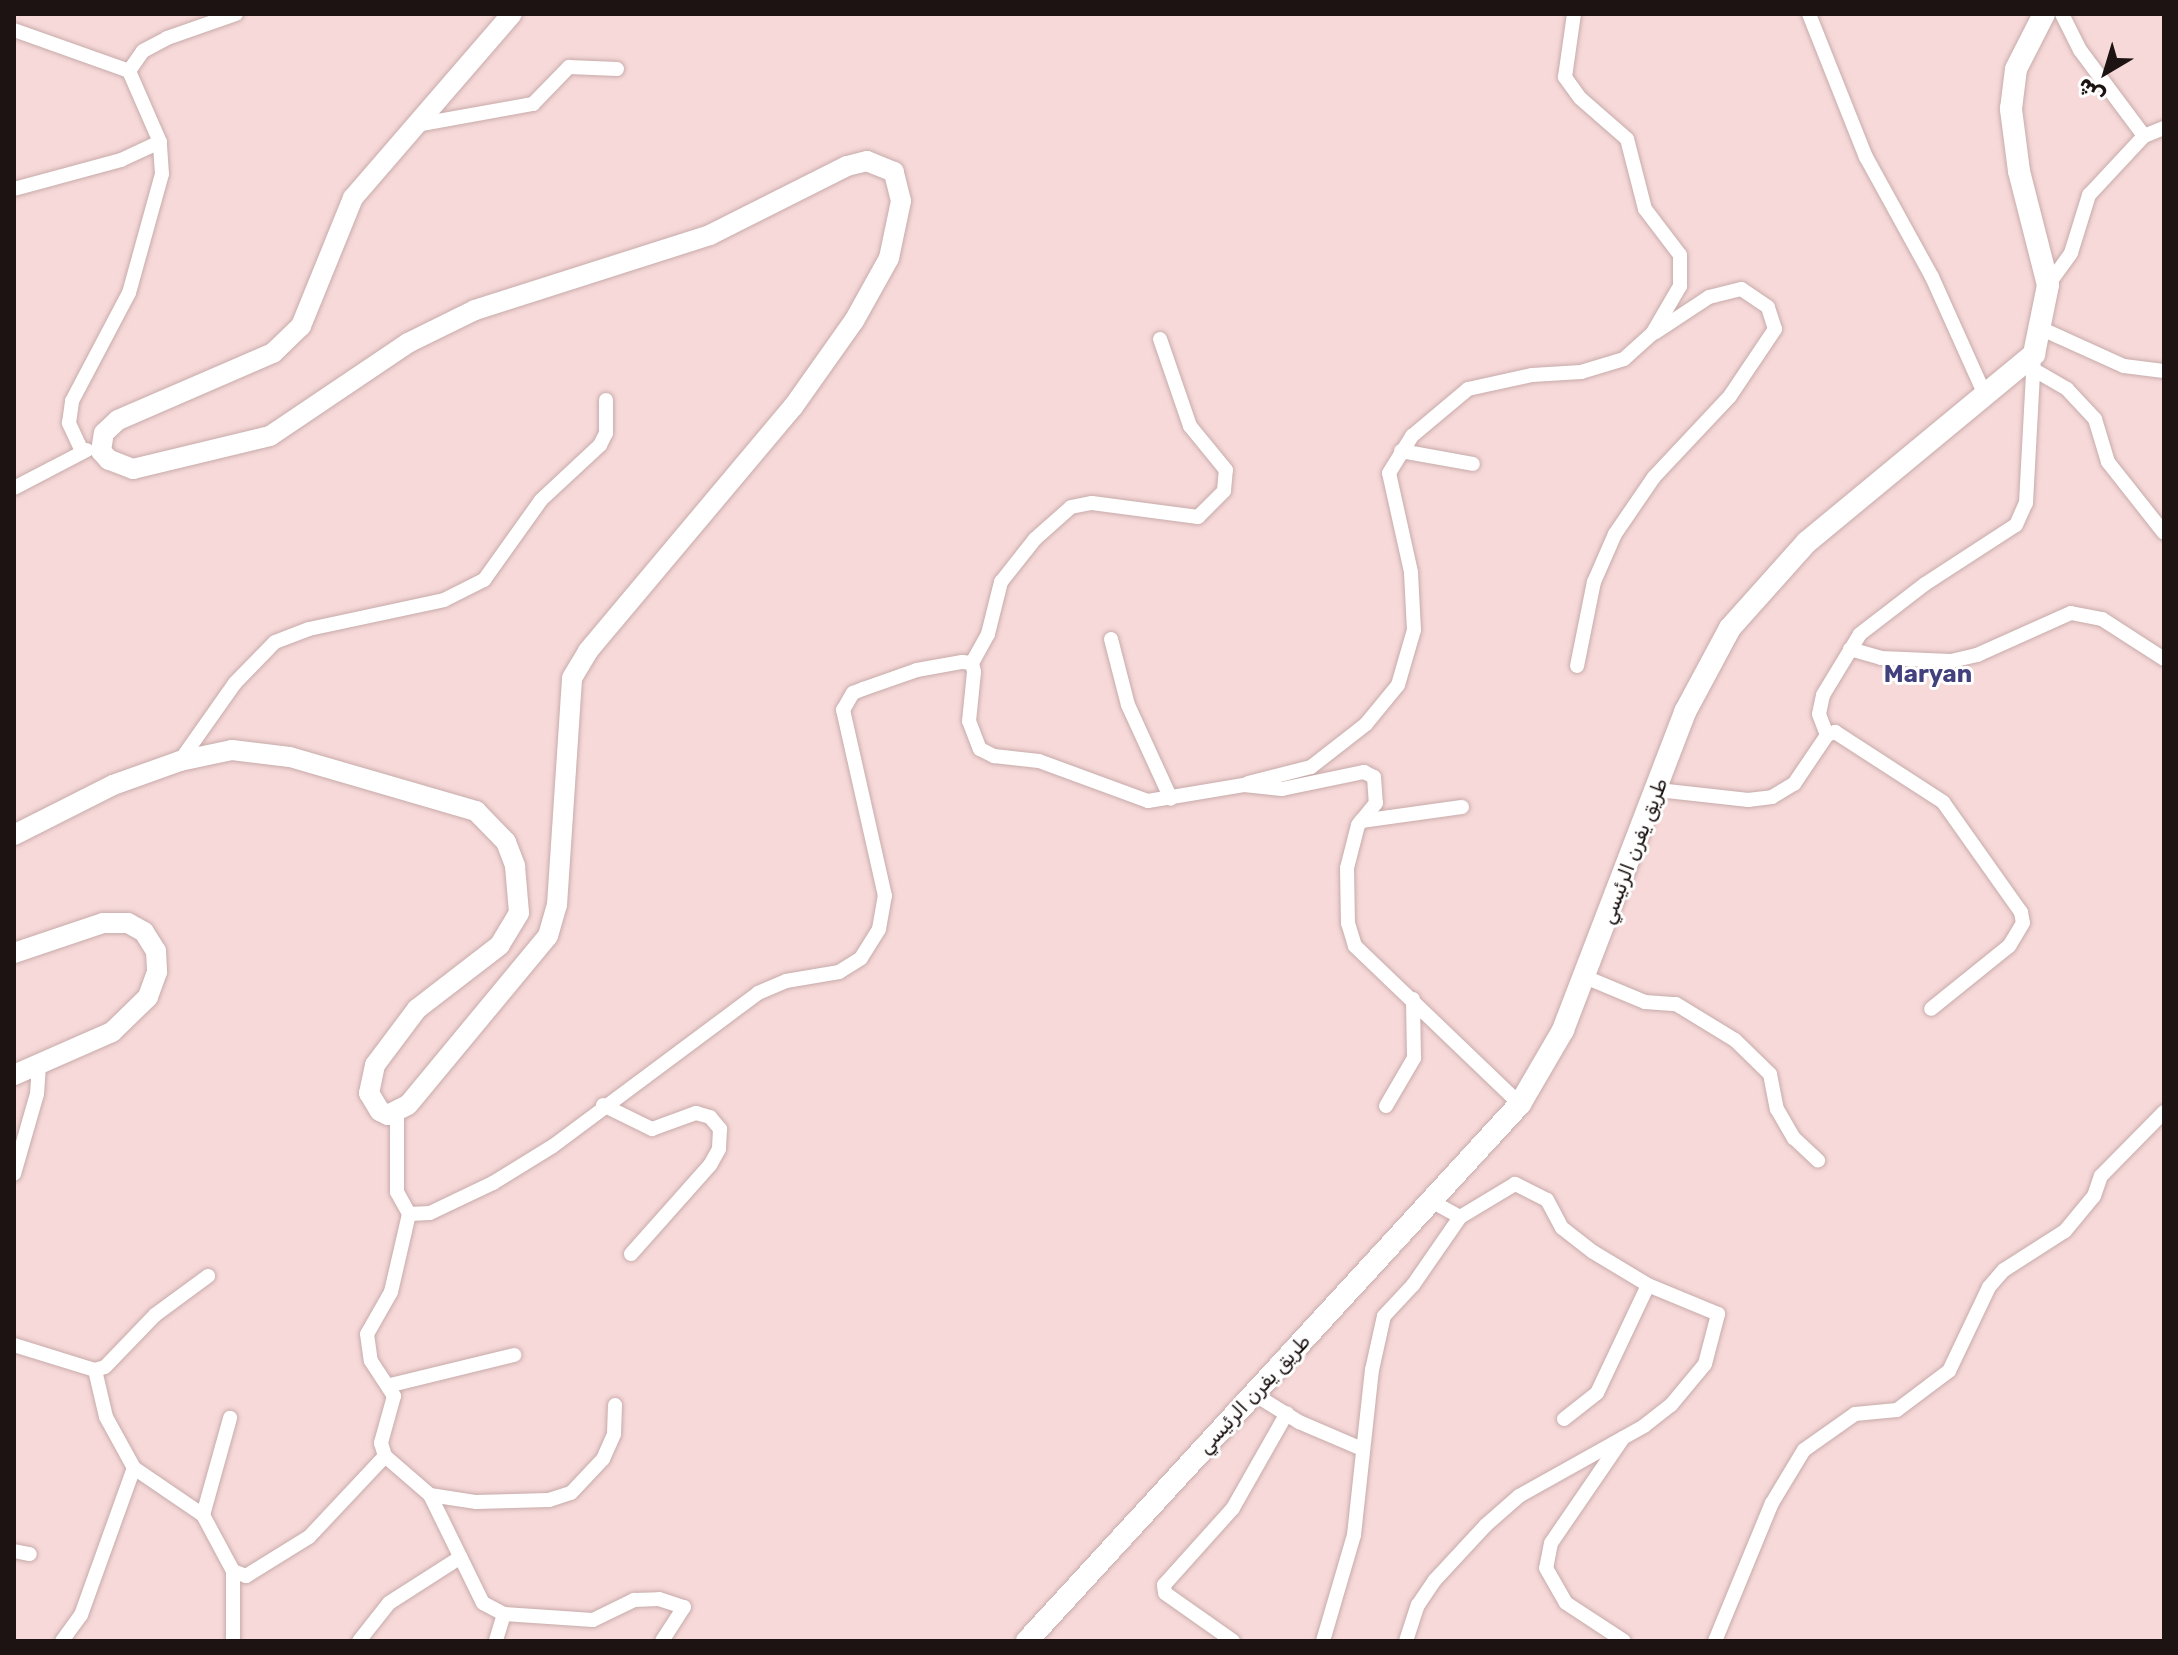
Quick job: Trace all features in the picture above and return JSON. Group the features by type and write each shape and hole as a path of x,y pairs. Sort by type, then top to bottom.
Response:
{"main road":[{"path":"2035,362 2048,285 2025,199 2011,109 2016,69 2044,14"},
{"name":"طريق يفرن الرئيسي","path":"1027,1641 1520,1104 1546,1064 1585,977 1685,712 1730,628 1807,542 1985,395 2035,362"}],"street":[{"path":"129,71 143,51 155,44 236,14"},
{"path":"14,488 91,450 118,420 273,353 301,326 344,213 412,126 512,14"},
{"path":"1160,339 1190,426 1226,470 1224,491 1198,517 1092,503 1071,507 1035,539 1001,582 988,634 972,663 969,721 980,749 994,756 1039,761 1148,801 1244,785 1311,767 1366,724 1398,685 1414,630 1411,572 1390,491 1389,473 1401,451 1428,419 1468,389 1605,367 1639,349 1652,334 1680,286 1680,255 1645,209 1627,139 1580,98 1565,77 1574,14"},
{"path":"1809,14 1866,157 1932,277 1985,395"},
{"path":"2062,14 2080,50 2144,136"},
{"path":"14,30 129,71 160,142 162,174 129,293 68,412 91,450 133,469 270,436 408,343 475,310 710,235 847,166 867,161 883,164 901,188 889,258 854,321 793,407 577,666 569,694 554,921 538,949 397,1114 397,1192 409,1214 391,1292 367,1334 371,1361 391,1385 392,1411 381,1443 385,1456 430,1495 483,1603 504,1614 593,1620 634,1600 659,1599 684,1607 662,1641"},
{"path":"412,126 533,104 569,67 617,69"},
{"path":"2048,285 2071,253 2089,195 2144,136 2164,128"},
{"path":"14,189 121,160 160,142"},
{"path":"1577,666 1594,582 1615,534 1654,477 1730,396 1775,329 1768,307 1741,289 1709,297 1652,334"},
{"path":"2042,329 2124,366 2164,371"},
{"path":"2035,362 2067,389 2095,419 2108,462 2164,533"},
{"path":"1827,735 1819,714 1823,695 1860,634 1925,584 2016,525 2026,503 2028,406 2035,362"},
{"path":"180,761 235,683 275,642 309,629 444,600 484,580 541,500 600,445 606,433 606,400"},
{"path":"1401,451 1473,464"},
{"path":"1850,649 1881,658 1951,661 1977,655 2071,613 2102,619 2164,659"},
{"path":"1111,639 1128,705 1171,799"},
{"path":"409,1214 441,1209 493,1183 694,1045 758,993 786,981 839,972 872,945 885,896 843,710 853,693 863,689 917,670 972,663"},
{"path":"1658,790 1748,800 1772,797 1794,784 1827,735 1835,732 1943,802 2021,912 2023,923 2009,946 1931,1009"},
{"path":"14,835 113,785 180,761 232,750 290,757 453,800 476,811 506,842 515,866 519,913 500,945 417,1009 375,1065 369,1085 374,1103 380,1111 397,1114"},
{"path":"1244,785 1282,789 1364,772 1374,777 1378,789 1376,803 1361,821 1349,845 1348,923 1367,962 1413,999 1520,1104"},
{"path":"1361,821 1462,807"},
{"path":"14,953 103,923 128,923 144,932 156,951 157,972 148,997 134,1014 75,1051 14,1075"},
{"path":"1585,977 1645,1002 1676,1004 1735,1040 1770,1074 1777,1109 1794,1138 1818,1160"},
{"path":"1386,1106 1414,1058 1413,999"},
{"path":"14,1174 37,1094 39,1064"},
{"path":"603,1105 652,1129 696,1113 710,1117 720,1129 719,1149 710,1165 631,1254"},
{"path":"1715,1641 1772,1503 1804,1450 1855,1414 1897,1410 1949,1371 1989,1287 2004,1270 2065,1231 2094,1196 2101,1176 2164,1112"},
{"path":"1323,1641 1347,1572 1362,1449 1384,1316 1413,1285 1460,1217 1515,1184 1547,1200 1562,1228 1593,1252 1648,1285 1718,1314 1705,1364 1671,1405 1519,1496 1486,1525 1435,1580 1418,1605 1406,1641"},
{"path":"1431,1201 1460,1217"},
{"path":"14,1345 95,1370 113,1360 155,1315 208,1276"},
{"path":"1564,1419 1597,1393 1648,1285"},
{"path":"391,1385 514,1355"},
{"path":"95,1370 106,1417 134,1468 203,1515 233,1571 233,1641"},
{"path":"1254,1394 1362,1449"},
{"path":"430,1495 476,1502 549,1500 571,1493 603,1459 614,1434 615,1405"},
{"path":"1233,1641 1165,1593 1164,1585 1233,1508 1287,1413"},
{"path":"203,1515 230,1418"},
{"path":"1624,1641 1566,1603 1546,1568 1551,1543 1625,1435"},
{"path":"233,1571 246,1576 309,1537 385,1456"},
{"path":"62,1641 81,1615 134,1468"},
{"path":"14,1551 30,1554"},
{"path":"359,1641 389,1603 461,1557"},
{"path":"496,1641 504,1614"}],"district":[{"name":"Maryan","path":"1928,675"}]}
